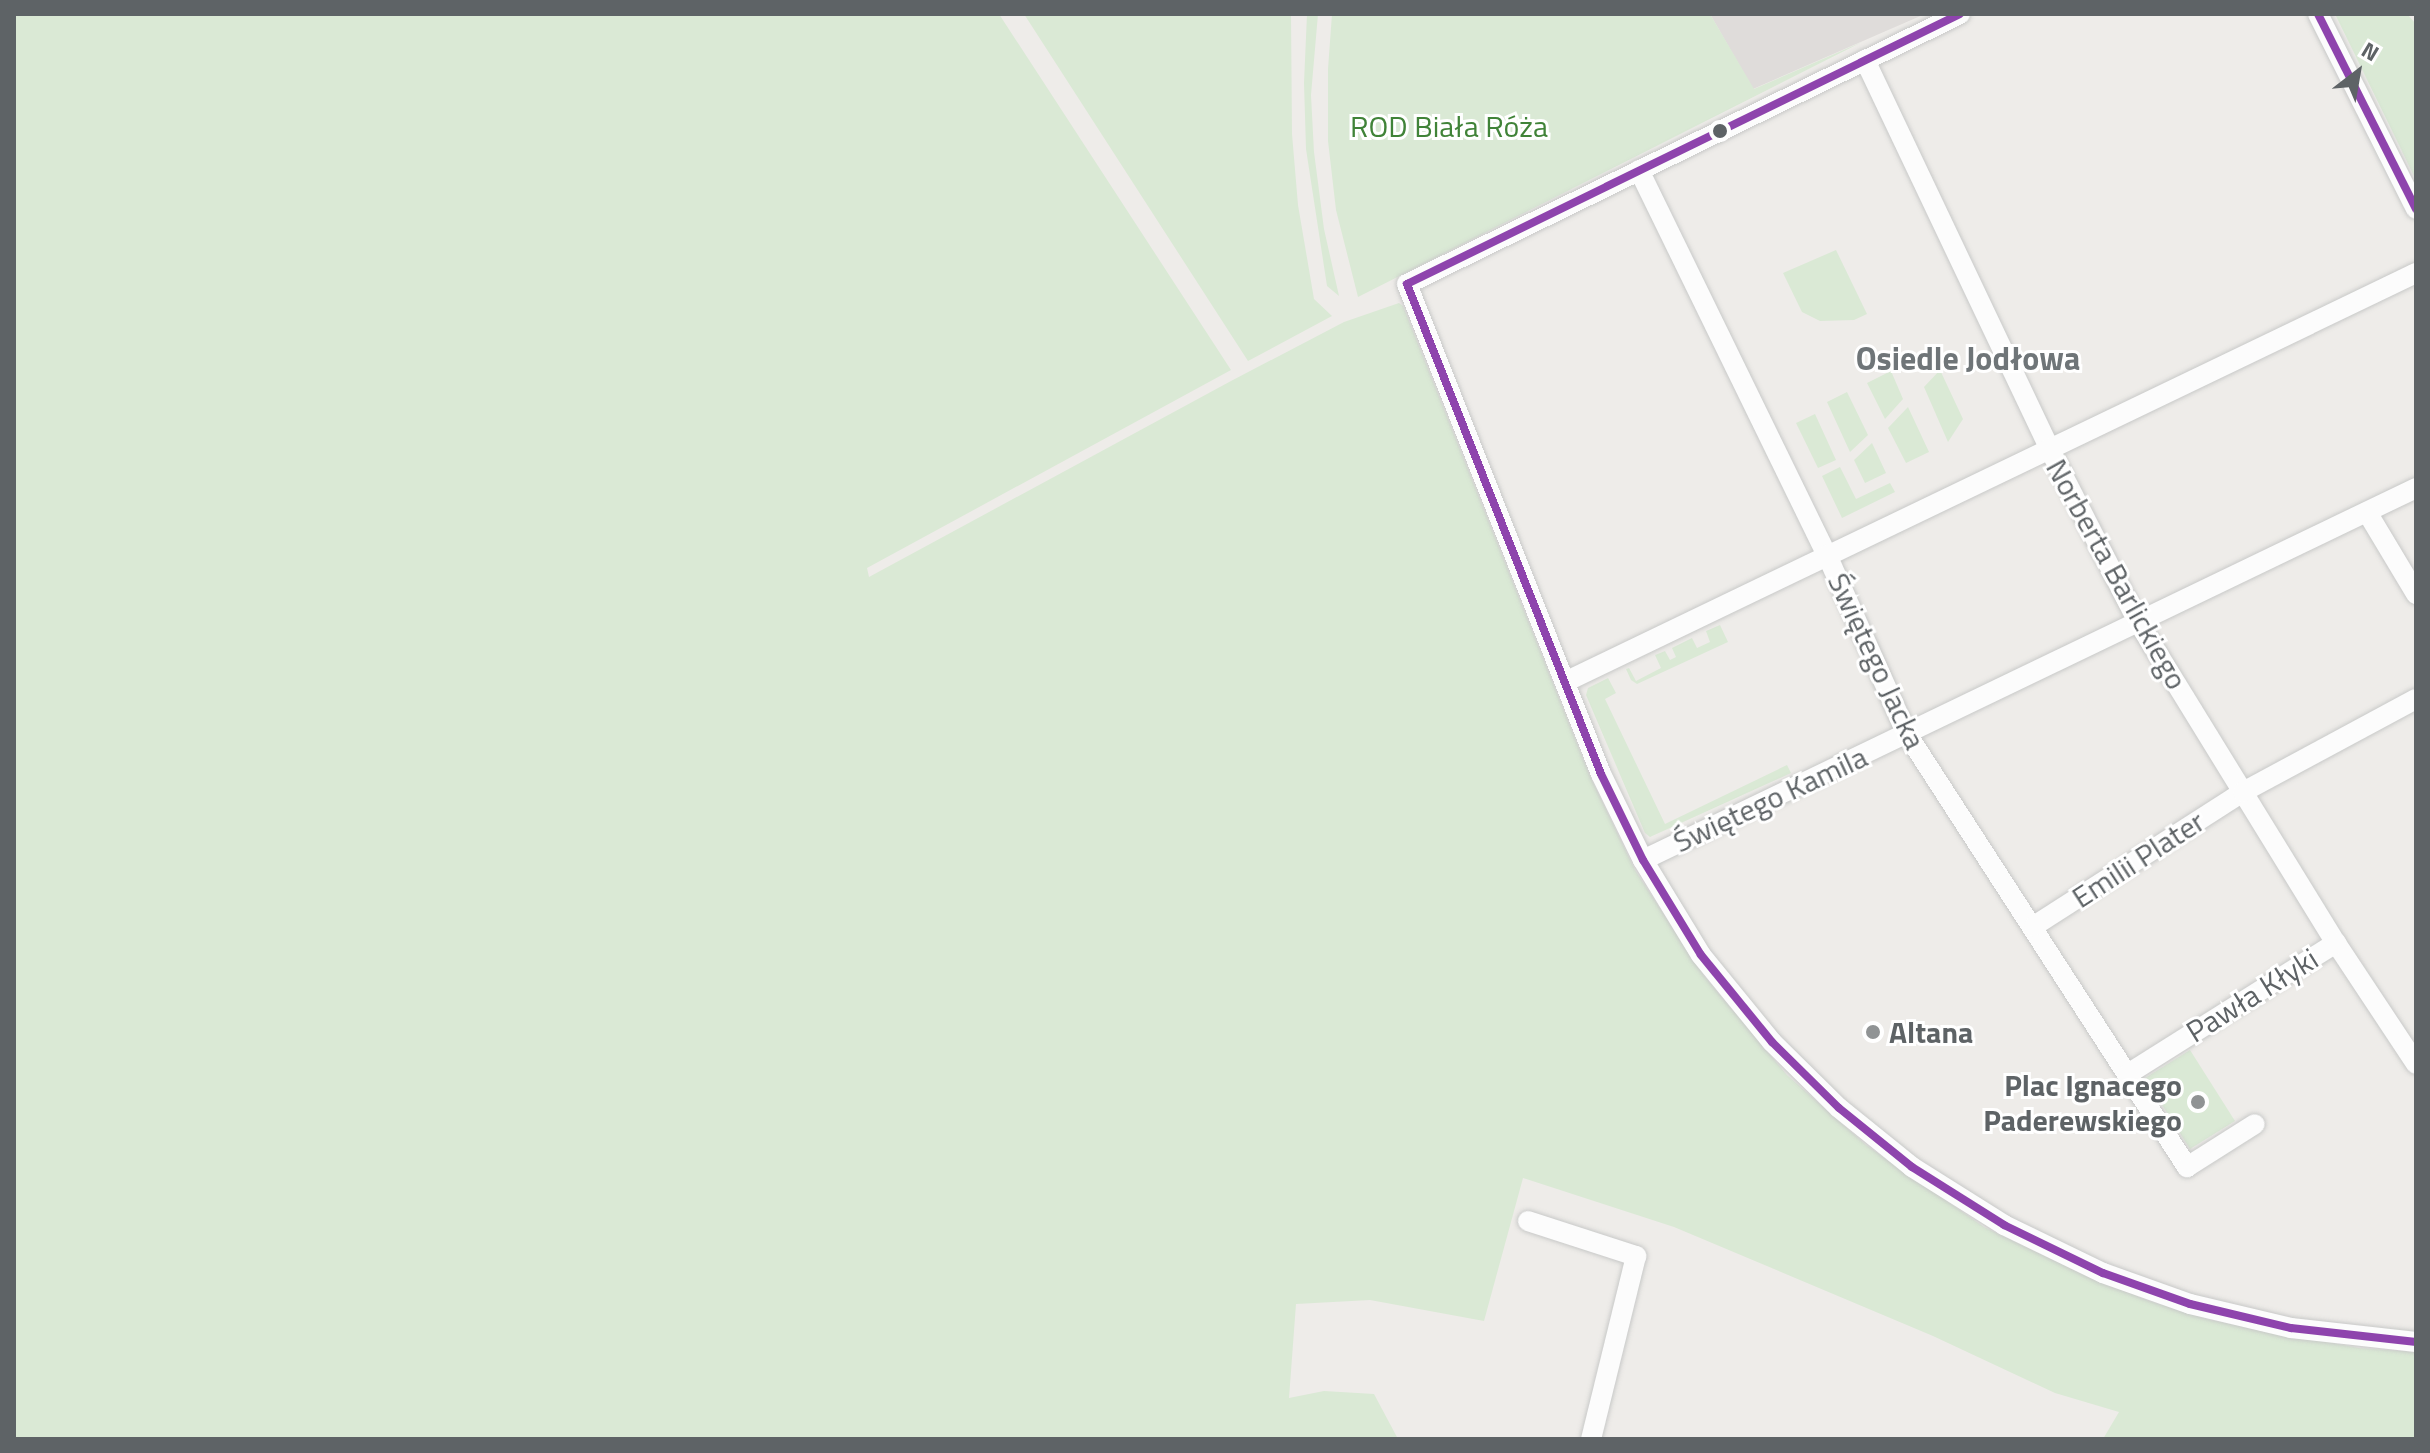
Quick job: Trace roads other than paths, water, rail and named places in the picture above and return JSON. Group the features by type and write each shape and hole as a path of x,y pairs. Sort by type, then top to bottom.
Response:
{"street":[{"path":"1960,14 1407,284 1601,774 1643,860 1701,955 1772,1042 1839,1108 1912,1167 2004,1225 2103,1273 2190,1304 2311,1332 2416,1342"},
{"path":"2318,14 2416,209"},
{"name":"Norberta Barlickiego","path":"1865,60 2049,448 2137,620 2336,943 2416,1064"},
{"name":"Świętego Jacka","path":"1639,170 1827,555 1907,734 2187,1167 2255,1124"},
{"path":"1565,682 2416,273"},
{"name":"Świętego Kamila","path":"1643,860 2416,488"},
{"path":"2367,512 2416,594"},
{"name":"Emilii Plater","path":"2034,926 2243,792 2416,699"},
{"name":"Pawła Kłyki","path":"2128,1074 2336,943"},
{"path":"1528,1221 1636,1256 1592,1439"}],"place":[{"name":"Altana","path":"1873,1032"},
{"name":"Plac Ignacego Paderewskiego","path":"2198,1102"}],"district":[{"name":"Osiedle Jodłowa","path":"1968,358"}],"park label":[{"name":"ROD Biała Róża","path":"1449,126"}]}
